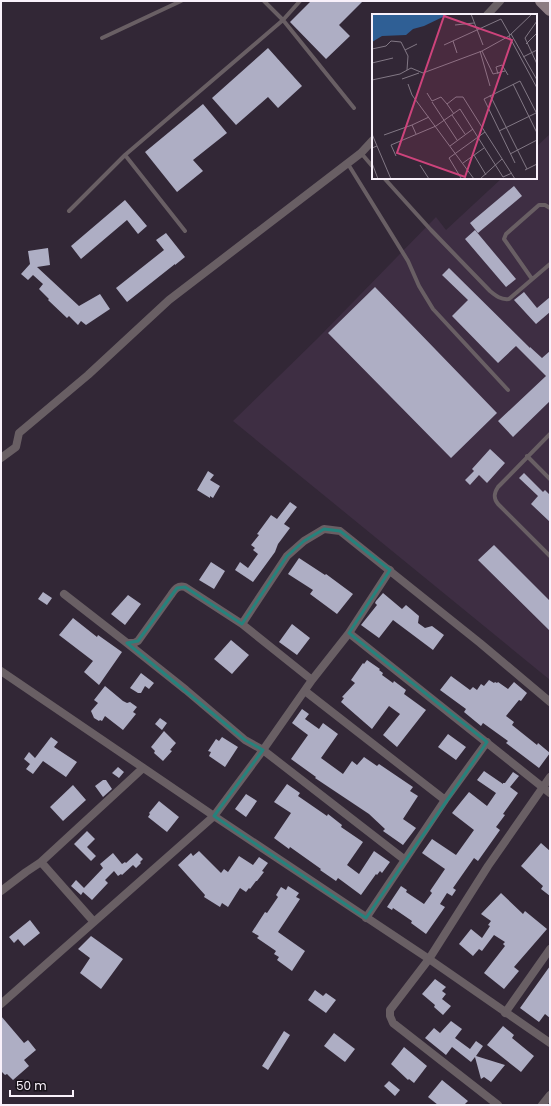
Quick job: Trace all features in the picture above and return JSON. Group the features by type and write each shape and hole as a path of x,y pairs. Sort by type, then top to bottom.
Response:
{"street":[{"path":"488,14 500,1"},
{"path":"540,1 550,10"},
{"path":"1,458 16,447 19,433 88,376 169,300 361,153 372,141"},
{"path":"242,624 287,556 304,540 324,529 340,531 480,643 550,702"},
{"path":"1,1004 214,816 312,680 349,633 390,570"},
{"path":"126,643 134,643 138,641 171,595 181,586 185,587 242,624 312,680"},
{"path":"64,594 186,690 245,740 263,750 405,860"},
{"path":"349,633 550,793"},
{"path":"1,671 214,816 430,959 505,1013 550,1043"},
{"path":"305,691 445,800"},
{"path":"366,918 445,800 487,742"},
{"path":"1,891 41,862 143,768"},
{"path":"498,1105 393,1023 390,1016 390,1010 430,959 488,866 550,777"},
{"path":"41,862 94,922"},
{"path":"505,1013 550,949"},
{"path":"542,1105 550,1095"}],"lane":[{"path":"102,38 181,1"},
{"path":"264,1 282,20 354,108"},
{"path":"70,211 125,155 282,20 300,1"},
{"path":"361,153 372,166"},
{"path":"125,155 185,231"},
{"path":"347,163 408,261 418,286 432,309 508,390"},
{"path":"385,179 490,292 498,297 504,299 509,298 550,264"},
{"path":"532,279 504,239 506,234 539,205 545,205 550,208"},
{"path":"550,434 498,487 494,494 494,498 498,504 550,556"},
{"path":"527,456 550,479"}],"highlighted area":[{"path":"324,529 340,531 390,570 349,633 487,742 366,918 214,816 263,750 245,740 127,643 138,641 177,588 185,587 242,624 287,556 304,541"}],"shaded area":[{"path":"550,134 550,680 233,421 318,338 436,217 446,230 501,179 537,179 537,146"}],"building":[{"path":"311,1 363,1 339,25 350,36 326,59 290,22"},
{"path":"268,48 302,86 278,108 268,97 236,125 212,98"},
{"path":"203,104 227,133 193,160 203,171 177,192 145,152"},
{"path":"514,186 522,196 478,233 470,223"},
{"path":"125,200 147,226 138,234 127,220 81,259 71,246"},
{"path":"475,230 516,279 506,287 465,239"},
{"path":"166,233 185,257 127,302 116,288 164,250 156,240"},
{"path":"48,248 50,265 37,267 79,306 100,294 110,309 86,325 81,321 78,325 69,316 67,318 48,300 49,299 39,289 43,284 33,275 28,280 21,274 30,264 28,251"},
{"path":"449,268 542,358 550,351 550,401 513,437 498,421 546,376 516,346 498,363 452,316 468,300 442,275"},
{"path":"375,287 497,413 451,458 328,333"},
{"path":"524,292 537,308 550,297 550,312 536,324 514,300"},
{"path":"490,449 505,463 487,483 479,475 470,485 465,480 474,471 472,469"},
{"path":"208,471 214,475 210,480 220,486 213,498 210,496 210,498 197,490"},
{"path":"524,473 543,492 545,490 550,495 550,522 531,504 538,496 519,478"},
{"path":"290,502 297,507 284,524 290,528 253,582 235,570 240,562 248,568 258,554 253,550 255,548 251,545 259,535 257,534 271,515 277,519"},
{"path":"494,545 550,601 550,631 478,560"},
{"path":"299,558 325,575 326,574 353,594 337,614 310,594 313,590 288,574"},
{"path":"211,562 225,571 214,589 199,580"},
{"path":"43,592 52,598 47,605 38,599"},
{"path":"383,593 402,609 406,605 419,616 418,623 425,628 432,626 444,635 433,650 393,620 379,638 361,625 377,605 375,603 376,601"},
{"path":"128,595 141,604 125,625 111,614"},
{"path":"73,618 97,637 98,635 122,652 99,685 84,672 93,661 59,635"},
{"path":"292,624 310,638 297,655 279,642"},
{"path":"231,640 249,655 232,674 214,659"},
{"path":"367,660 380,669 379,670 383,673 382,675 393,683 394,681 406,690 404,694 426,710 397,747 383,735 400,714 389,706 372,729 341,702 344,698 342,697 355,683 351,680 363,663 364,664"},
{"path":"141,673 154,683 149,689 145,686 141,693 138,693 130,688"},
{"path":"451,676 470,690 473,687 477,690 481,684 484,686 489,680 494,683 498,682 508,689 514,682 527,693 506,716 514,722 512,725 537,745 538,743 550,753 539,768 506,743 508,741 483,723 481,726 464,712 466,709 440,690"},
{"path":"105,686 123,701 127,703 130,702 137,707 133,712 136,714 123,730 105,716 102,721 99,721 94,718 91,711 98,703 94,700"},
{"path":"302,709 309,714 305,719 319,729 323,723 338,734 321,758 343,774 352,761 357,765 364,757 377,766 379,764 413,787 410,791 418,796 403,819 416,828 403,845 383,831 385,829 369,814 315,778 316,777 291,759 308,735 292,723"},
{"path":"160,718 167,723 162,730 155,724"},
{"path":"164,731 176,743 170,750 172,751 163,761 154,753 155,751 151,747"},
{"path":"448,734 466,747 456,760 438,747"},
{"path":"51,737 58,742 54,747 77,762 66,777 43,761 33,774 26,769 30,764 24,759 29,752 35,758"},
{"path":"222,737 238,747 225,767 209,756 211,752 208,751 216,739 219,741"},
{"path":"118,767 124,772 119,778 112,773"},
{"path":"484,771 503,784 513,772 519,776 510,787 518,793 496,827 500,830 478,861 474,858 453,888 456,890 452,896 447,893 440,904 445,907 426,934 411,923 412,921 393,908 392,910 387,907 401,886 407,890 406,892 424,904 432,893 430,891 445,869 422,853 432,839 456,855 474,830 452,813 469,792 487,806 496,793 477,780"},
{"path":"103,780 106,780 112,789 103,797 95,786"},
{"path":"287,784 300,793 298,796 327,816 328,814 342,825 341,827 363,842 347,865 359,874 374,851 390,862 382,873 380,871 377,875 376,874 361,895 338,878 336,881 290,847 289,849 274,838 291,813 274,802"},
{"path":"73,785 86,800 63,821 50,807"},
{"path":"246,794 257,801 246,817 235,809"},
{"path":"159,801 179,817 167,832 148,817 150,814 149,813"},
{"path":"87,831 95,839 87,847 96,856 91,861 74,844"},
{"path":"541,843 550,851 550,896 541,889 543,886 521,866"},
{"path":"199,851 221,873 224,869 228,872 239,856 253,865 259,857 268,863 262,871 264,872 250,889 249,888 246,892 240,888 228,907 222,903 220,907 204,897 205,895 178,865 191,853 193,856"},
{"path":"113,853 122,864 125,862 126,863 137,853 143,859 136,868 133,865 122,875 121,874 118,876 114,871 105,880 108,883 92,900 83,892 81,895 71,886 76,880 84,888 103,868 100,864"},
{"path":"288,886 299,893 296,897 300,899 278,932 305,951 292,971 277,960 279,957 274,954 276,951 257,938 259,936 252,932 265,912 267,913 278,897 276,895 281,887 286,890"},
{"path":"501,893 523,914 525,911 547,929 514,967 519,971 504,989 484,973 505,946 503,944 505,942 494,935 482,951 479,949 473,956 459,944 471,929 482,938 490,926 488,925 491,921 481,914"},
{"path":"30,920 40,933 24,946 18,939 14,943 9,937"},
{"path":"91,936 123,959 101,989 80,973 90,958 78,949"},
{"path":"550,966 550,1018 545,1014 539,1022 520,1008"},
{"path":"435,979 446,987 442,991 446,994 442,999 451,1006 443,1015 434,1007 435,1005 422,994"},
{"path":"315,990 323,996 326,993 336,1000 326,1013 308,1000"},
{"path":"1,1016 24,1043 28,1040 36,1050 24,1060 29,1066 13,1080 1,1071"},
{"path":"451,1021 462,1029 455,1038 470,1049 476,1041 483,1046 476,1056 505,1065 491,1082 484,1077 481,1079 475,1057 471,1062 452,1047 446,1055 425,1038 434,1028 440,1033"},
{"path":"503,1026 514,1035 512,1038 534,1056 521,1072 487,1045"},
{"path":"284,1031 290,1035 268,1070 262,1066"},
{"path":"334,1033 355,1049 345,1062 324,1046"},
{"path":"404,1047 427,1066 414,1083 409,1079 408,1080 391,1064"},
{"path":"442,1080 468,1101 464,1105 438,1105 428,1097"},
{"path":"389,1081 400,1090 395,1096 384,1086"}]}
